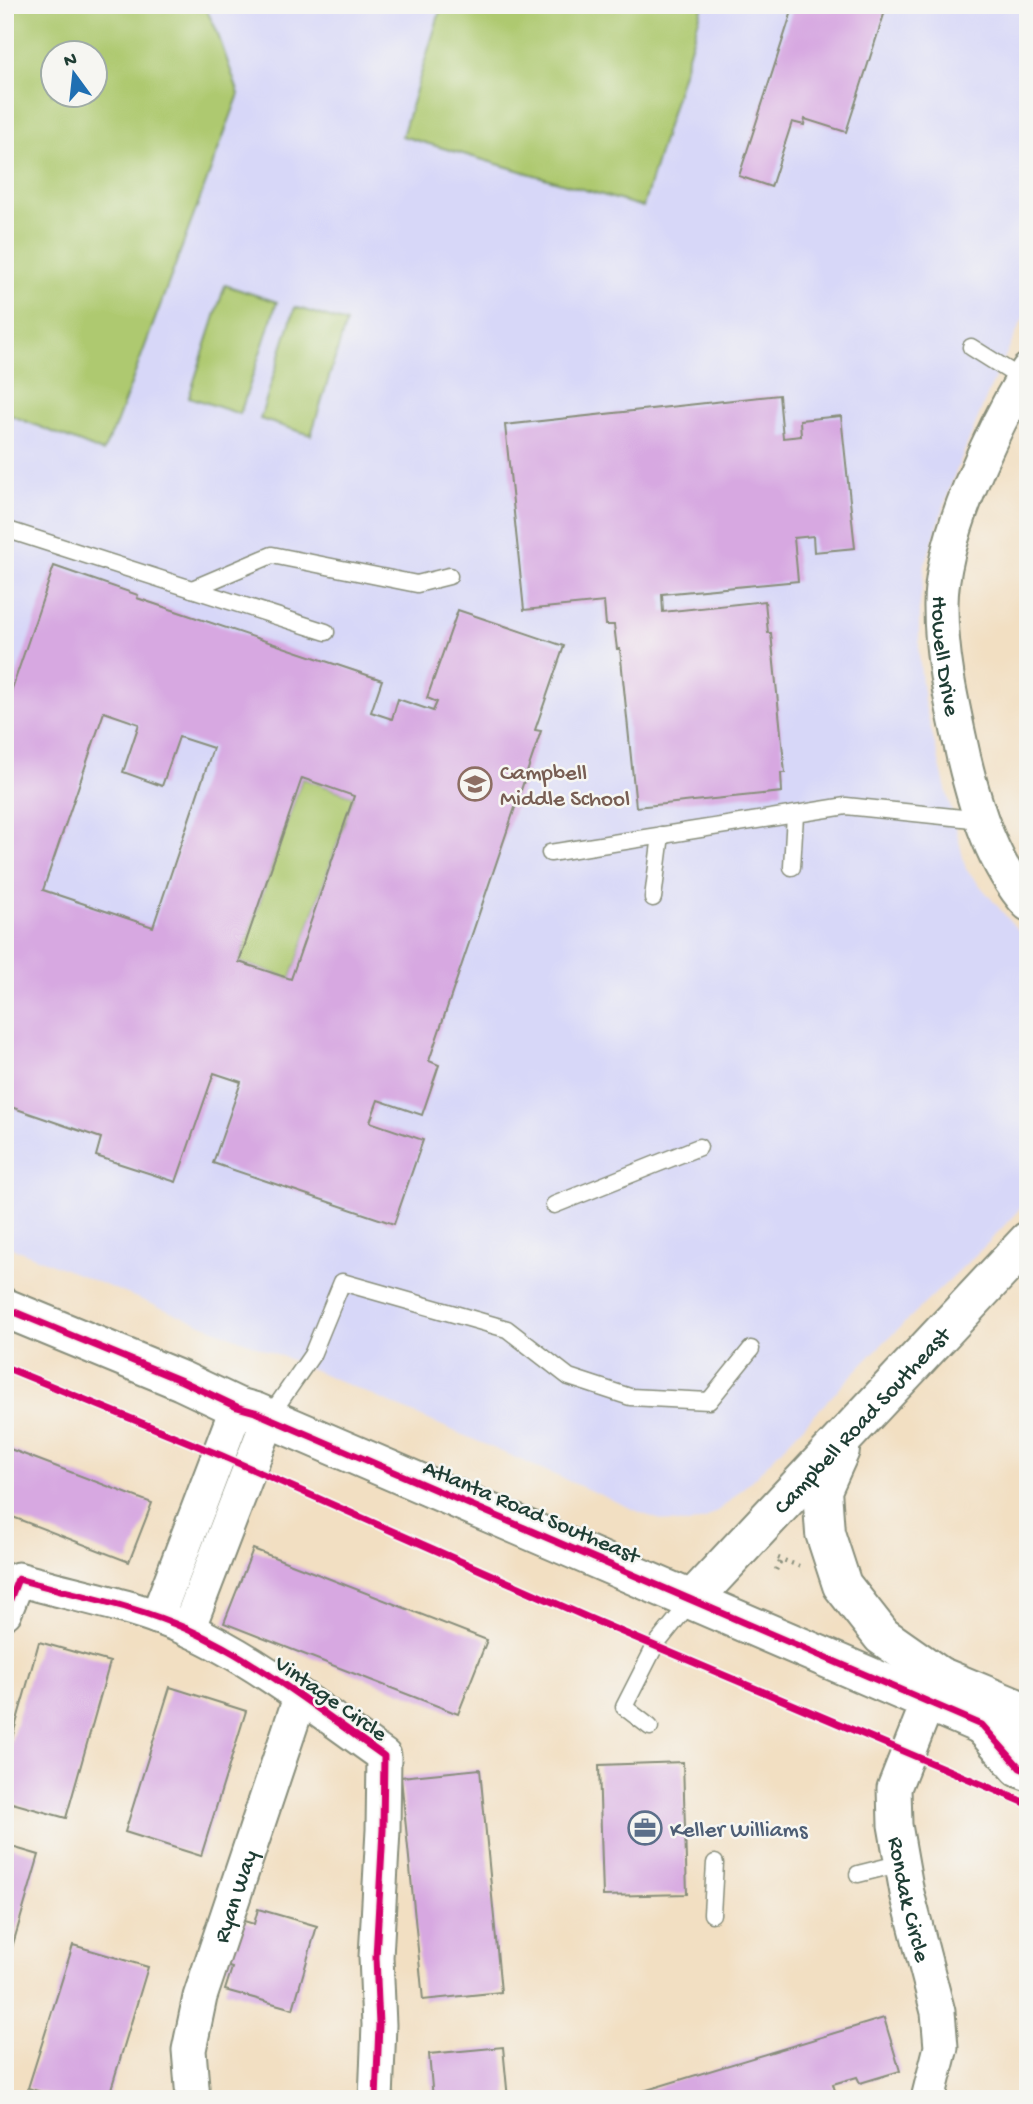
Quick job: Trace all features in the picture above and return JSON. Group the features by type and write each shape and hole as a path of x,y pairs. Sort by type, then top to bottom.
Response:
{"main road":[{"name":"Campbell Road Southeast","path":"692,1600 1028,1241"},
{"name":"Atlanta Road Southeast","path":"5,1308 182,1381 982,1725 1020,1768 1028,1771"},
{"path":"848,1433 822,1490 825,1532 842,1585 882,1636 939,1676 1028,1713"},
{"name":"Atlanta Road Southeast","path":"982,1725 1028,1723"}],"street":[{"name":"Howell Drive","path":"1025,374 977,473 953,533 941,604 947,689 967,771 982,820 1002,867 1028,904"},
{"path":"157,1617 253,1413"},
{"path":"188,1629 253,1413"},
{"name":"Vintage Circle","path":"5,1612 18,1580 157,1617 188,1629 245,1661 384,1756 376,1957 379,2025 376,2099"},
{"name":"Ryan Way","path":"193,2099 189,2050 200,1997 300,1698"},
{"name":"Rondak Circle","path":"928,1702 894,1788 895,1825 902,1863 938,2012 942,2047 928,2099"}],"lane":[{"path":"971,347 1025,374"},
{"path":"5,529 327,632"},
{"path":"192,589 272,555 417,584 449,576"},
{"path":"550,853 846,806 982,820"},
{"path":"792,867 794,815"},
{"path":"653,898 661,835"},
{"path":"554,1205 699,1147"},
{"path":"253,1413 312,1355 342,1282 507,1329 569,1377 630,1397 709,1401 751,1349"},
{"path":"650,1727 624,1707 655,1646 692,1600"},
{"path":"712,1914 715,1863"},
{"path":"858,1874 902,1863"}],"shaded area":[{"name":"Campbell Middle School","path":"5,5 1028,5 1028,308 989,391 953,479 925,565 919,610 919,655 924,701 966,869 1028,942 1028,1200 988,1243 873,1353 756,1476 706,1519 688,1524 651,1517 291,1360 5,1245"}],"green space":[{"path":"5,5 204,5 216,29 239,94 116,424 103,452 5,413"},
{"path":"442,5 703,5 643,207 402,136"},
{"path":"225,285 277,302 240,414 189,397"},
{"path":"295,307 346,323 311,435 260,419"},
{"path":"302,778 354,796 291,979 239,962"}],"building":[{"path":"794,5 887,5 846,132 805,119 804,125 792,122 771,187 739,176"},
{"path":"779,395 783,438 801,436 800,420 841,416 855,548 814,552 813,536 794,538 798,581 662,594 663,612 765,601 768,633 771,633 785,773 781,773 782,792 636,807 620,649 617,649 614,625 606,625 604,602 524,610 505,425"},
{"path":"54,566 138,595 137,598 382,680 371,712 392,719 398,699 433,711 437,702 427,698 458,610 564,646 535,730 541,731 429,1061 439,1065 422,1115 378,1100 370,1122 423,1140 394,1224 213,1163 241,1082 214,1073 176,1182 96,1156 101,1138 5,1105 5,709","holes":["104,712 139,724 123,772 162,786 179,737 213,748 153,927 43,890","302,778 354,796 291,979 239,962"]},
{"path":"10,1449 152,1503 129,1562 5,1514 5,1462"},
{"path":"253,1549 487,1640 458,1714 224,1623"},
{"path":"39,1642 110,1662 66,1818 5,1801 5,1763"},
{"path":"170,1687 246,1711 201,1856 125,1832"},
{"path":"683,1762 687,1894 603,1896 599,1765"},
{"path":"480,1769 501,1992 423,2000 401,1777"},
{"path":"5,1845 39,1855 6,1968 5,1968"},
{"path":"258,1909 317,1926 293,2009 225,1990 232,1968 218,1964 231,1917 254,1924"},
{"path":"73,1945 148,1967 108,2099 64,2099 28,2088"},
{"path":"884,2018 900,2071 860,2083 857,2077 833,2084 836,2094 822,2099 809,2099 808,2092 786,2099 617,2099"},
{"path":"503,2047 508,2099 433,2099 429,2054"}],"cycle path":[{"path":"5,1308 182,1381 237,1407 255,1412 982,1725 1020,1768 1028,1771"},
{"path":"5,1367 220,1455 589,1618 1028,1804"},
{"path":"5,1612 18,1579 167,1621 238,1655 384,1756 376,1957 379,2025 376,2099"}],"place":[{"name":"Campbell Middle School","path":"475,784"},
{"name":"Keller Williams","path":"645,1828"}]}
